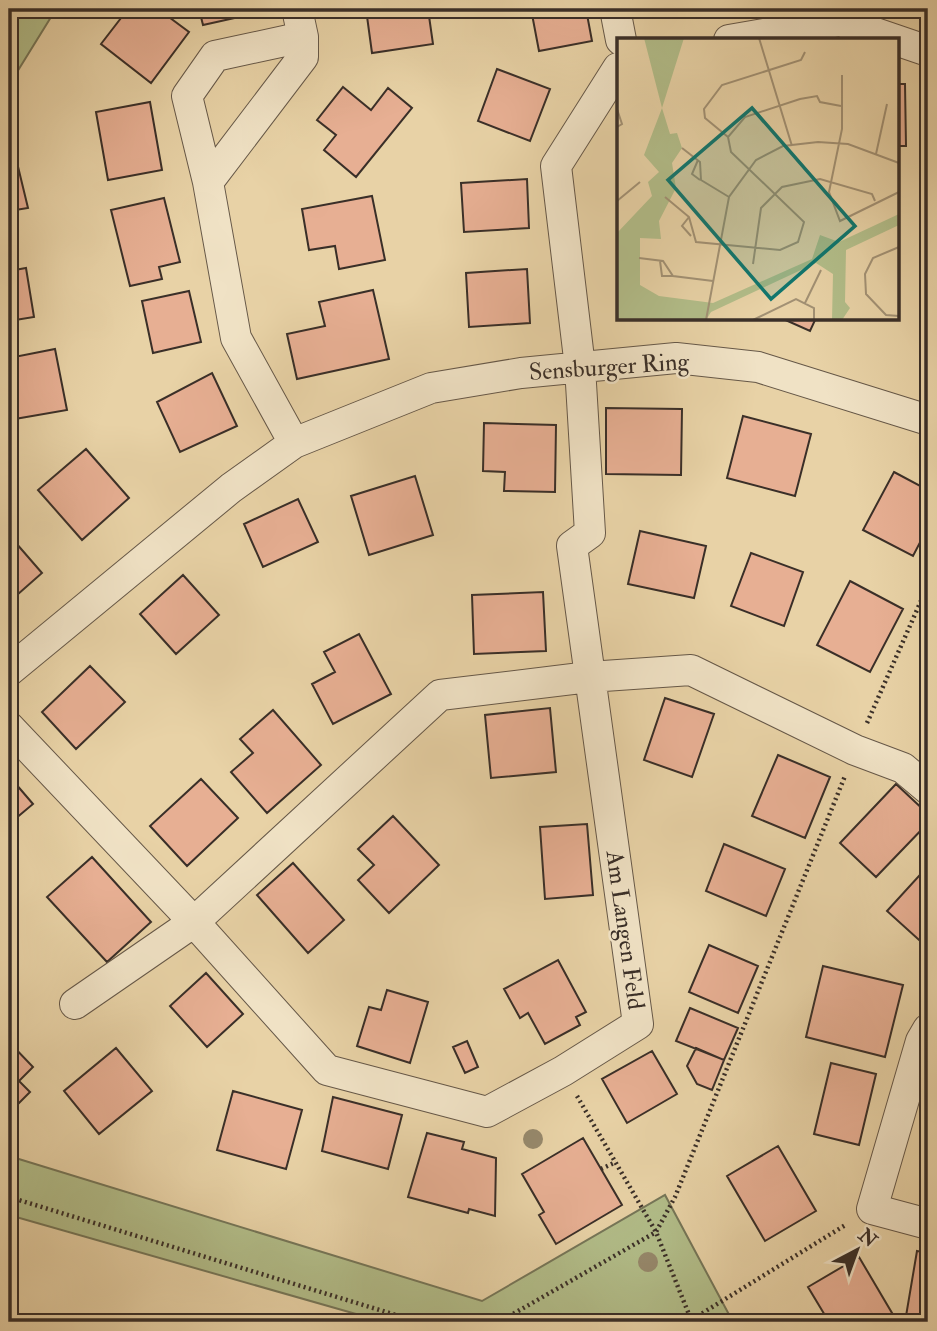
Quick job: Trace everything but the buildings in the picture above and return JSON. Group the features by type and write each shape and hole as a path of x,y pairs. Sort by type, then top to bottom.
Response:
{"street":[{"path":"615,9 621,38"},
{"path":"741,38 840,21 890,38"},
{"path":"208,182 303,57 300,23 215,56 187,96 208,182 236,338 294,443"},
{"path":"898,41 928,51"},
{"path":"580,368 556,166 617,70"},
{"name":"Sensburger Ring","path":"9,671 231,488 294,443 431,388 521,373 676,358 758,368 928,420"},
{"name":"Am Langen Feld","path":"9,727 194,922 327,1070 486,1112 563,1071 638,1024 572,546 590,533 580,368"},
{"path":"75,1004 194,922 440,695 590,677 691,670 855,750 903,768 928,789"},
{"path":"928,1029 921,1041 872,1209 928,1224"}],"path":[{"path":"499,1322 656,1231 675,1197 855,750 928,585"},
{"path":"563,1071 656,1231 690,1322 872,1209"},
{"path":"601,1169 616,1162"},
{"path":"9,1197 419,1322"}],"green space":[{"path":"9,9 56,9 9,85"},
{"path":"9,1156 482,1301 665,1195 733,1322 384,1322 9,1215"}]}
